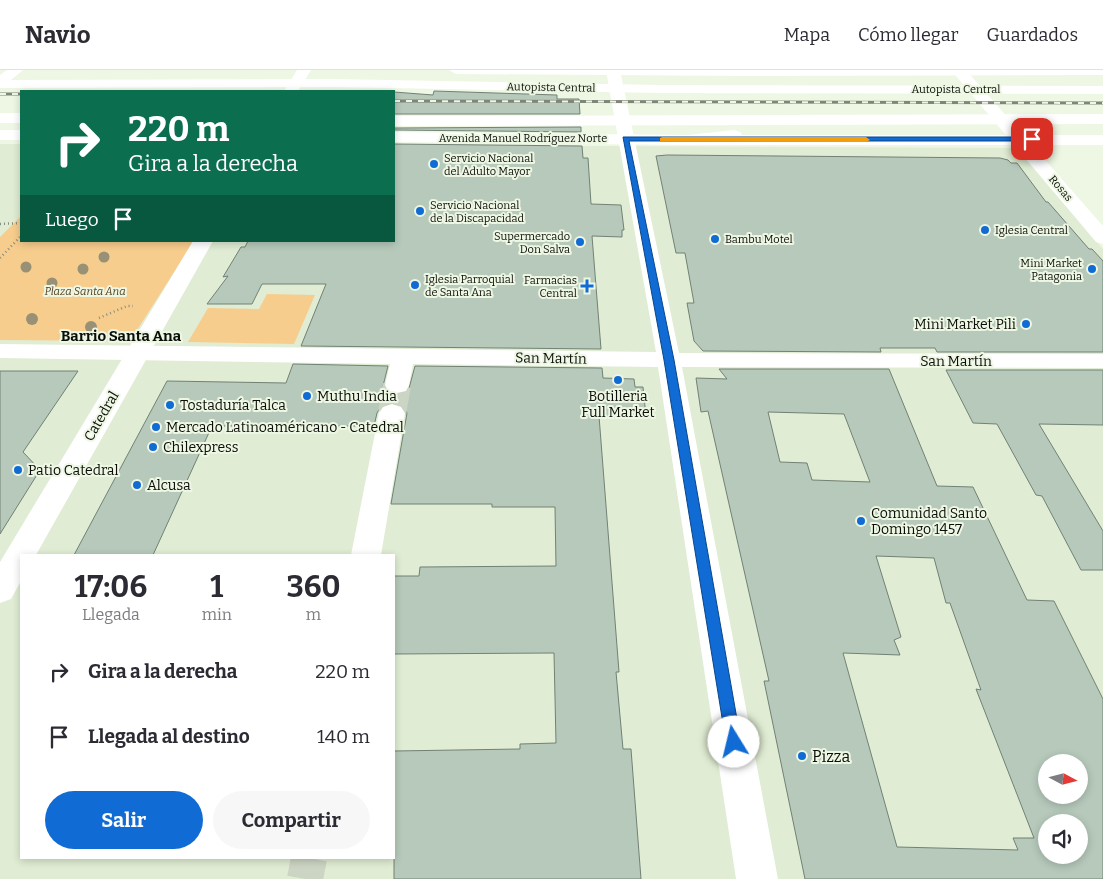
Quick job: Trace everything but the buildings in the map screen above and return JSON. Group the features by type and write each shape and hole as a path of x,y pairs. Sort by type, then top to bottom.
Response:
{"main road":[{"path":"456,70 613,74 1103,71"},
{"path":"0,83 15,71"},
{"path":"292,90 303,72"},
{"name":"Rosas","path":"961,73 1103,238"},
{"path":"613,74 669,360 756,879"},
{"name":"Autopista Central","path":"0,83 333,83 669,89 1103,90"},
{"path":"0,118 20,118"},
{"path":"395,121 1103,119"},
{"path":"688,140 762,133 993,133 1103,128"},
{"name":"Avenida Manuel Rodríguez Norte","path":"395,137 624,134 688,140 1017,137 1103,140"},
{"path":"0,135 20,136"},
{"path":"1082,213 1103,213"},
{"name":"Catedral","path":"21,554 202,242"},
{"name":"San Martín","path":"0,351 669,360 1103,361"},
{"path":"397,385 403,356"},
{"path":"366,554 392,413"},
{"name":"Catedral","path":"0,590 20,556"}],"path":[{"path":"0,224 20,223"},
{"path":"0,258 20,237"},
{"path":"99,318 127,306"}],"shaded area":[{"path":"0,144 20,144 20,242 395,242 395,145 1016,148 1103,249 1103,879 0,879"}],"green space":[{"name":"Plaza Santa Ana","path":"20,217 20,242 193,242 130,341 0,340 0,237"},
{"path":"267,294 315,295 294,344 188,342 208,308 259,309"}],"tunnel":[{"path":"392,413 397,385"},
{"path":"305,879 309,859"}],"railway":[{"path":"0,94 20,94"},
{"path":"395,101 1103,103"}],"slow traffic":[{"path":"662,139 866,140"}],"place":[{"name":"Servicio Nacional del Adulto Mayor","path":"434,164"},
{"name":"Servicio Nacional de la Discapacidad","path":"420,211"},
{"name":"Iglesia Central","path":"985,230"},
{"name":"Bambu Motel","path":"715,239"},
{"name":"Supermercado Don Salva","path":"580,242"},
{"name":"Mini Market Patagonia","path":"1092,269"},
{"name":"Iglesia Parroquial de Santa Ana","path":"415,285"},
{"name":"Farmacias Central","path":"587,286"},
{"name":"Mini Market Pili","path":"1026,324"},
{"name":"Botilleria Full Market","path":"618,380"},
{"name":"Muthu India","path":"307,396"},
{"name":"Tostaduría Talca","path":"170,405"},
{"name":"Mercado Latinoaméricano - Catedral","path":"156,427"},
{"name":"Chilexpress","path":"153,447"},
{"name":"Patio Catedral","path":"18,470"},
{"name":"Alcusa","path":"137,485"},
{"name":"Comunidad Santo Domingo 1457","path":"861,521"},
{"name":"Pizza","path":"802,756"}],"district":[{"name":"Barrio Santa Ana","path":"121,336"}],"route":[{"path":"734,742 669,360 626,139 1032,139"}]}
